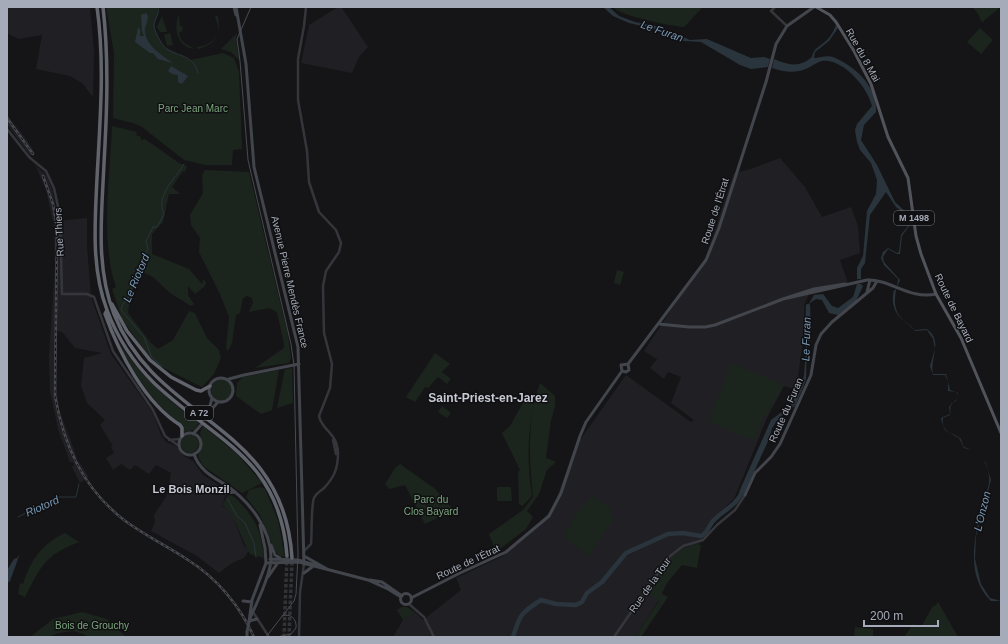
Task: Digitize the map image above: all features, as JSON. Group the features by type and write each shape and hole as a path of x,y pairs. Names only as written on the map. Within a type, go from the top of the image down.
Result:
{"highway":[{"name":"A 72","path":"97,7 101,79 95,238 97,270 107,310 123,344 146,374 175,400 235,447 261,475 279,512 283,529 286,556"},
{"name":"A 72","path":"103,7 107,82 101,243 105,280 110,302 125,337 152,372 175,394 232,437 262,470 274,488 284,513 289,533 292,558"},
{"path":"110,302 127,331 158,367 196,390 201,391 210,386"},
{"path":"107,310 105,314 114,338 125,360 159,409 180,425 182,428 181,437"}],"main road":[{"name":"Avenue Pierre Mendès France","path":"235,7 246,64 254,167 296,337 299,364 304,563"},
{"path":"787,26 815,7"},
{"name":"Rue du 8 Mai","path":"815,7 830,15 836,22 860,61 871,84 891,143"},
{"name":"Route de l'Étrat","path":"628,364 702,266 712,248 769,70 774,48 787,26"},
{"name":"Route de Bayard","path":"891,143 908,178 918,245 936,294 961,338 1001,433"},
{"path":"658,324 705,327 715,325 814,289 863,280 877,281 902,291 936,294"},
{"path":"866,294 870,280"},
{"name":"Route du Furan","path":"745,495 755,473 775,452 780,444 811,375 816,345 821,334 832,322 874,288 877,281"},
{"path":"662,319 671,326"},
{"path":"237,378 233,385 233,393 230,399 224,402 218,402 212,398 209,392 210,386 212,382 219,378 228,380 244,375 299,364"},
{"path":"628,364 629,370 626,372 622,371 621,365 628,364"},
{"name":"Route de l'Étrat","path":"411,598 506,552 549,516 561,493 586,422 622,371"},
{"path":"228,380 233,385"},
{"path":"212,398 208,414 218,402"},
{"path":"195,435 201,446 194,454 184,454 179,446 181,437 195,435"},
{"path":"194,454 199,465 208,474 235,492 248,504 258,519 275,555 282,559"},
{"path":"224,484 226,493 235,492"},
{"path":"252,611 252,602 266,561 263,536 258,519"},
{"path":"247,637 249,620 264,582 270,561 270,543"},
{"path":"299,560 304,551"},
{"path":"304,556 332,571"},
{"path":"266,561 282,559 299,560 312,566 382,582 401,596 402,603 409,604 411,598 407,594 401,596"},
{"path":"270,561 279,563 304,563 332,571"},
{"path":"264,582 274,566 279,563"},
{"path":"304,573 312,566"},
{"path":"243,601 252,602"},
{"path":"249,620 257,619"}],"street":[{"path":"304,551 311,544 314,498 334,476 337,466 336,446 332,434 322,425 319,416 320,410 329,391 332,364 323,327 323,286 326,271 339,252 341,244 336,230 319,212 309,182 307,151 298,100 298,59 306,7"},
{"path":"775,7 771,11 787,26"},
{"name":"Rue Thiers","path":"7,129 31,159 46,171 54,188 60,216 62,294 87,294 94,297 113,351 153,410 167,439"},
{"path":"167,439 172,440 181,437"},
{"path":"167,439 179,446"},
{"name":"Rue de la Tour","path":"614,637 669,557 683,546 703,540 736,510 745,495"},
{"path":"299,637 300,592 304,573 304,563"},
{"path":"409,604 424,617 434,637"},
{"path":"252,611 269,637"}],"shaded area":[{"path":"7,7 90,7 94,51 93,97 82,83 70,76 36,69 42,35 18,39 7,33"},
{"path":"338,7 342,8 368,47 359,57 352,73 301,63 309,25"},
{"path":"7,115 35,153 30,156 7,124"},
{"path":"780,158 805,187 822,217 851,207 858,226 860,253 840,260 849,286 809,294 804,305 804,334 796,390 784,386 767,418 734,499 715,516 708,537 700,543 686,547 667,562 647,592 659,600 635,637 393,637 403,620 416,613 423,620 461,590 456,578 501,557 544,519 554,505 575,447 626,375 691,422 694,420 671,403 681,377 668,372 664,379 650,368 657,359 644,351 706,257 734,173 751,169"},
{"path":"35,165 46,175 52,188 58,221 87,218 87,246 91,297 111,354 153,413 161,435 166,442 176,446 184,456 193,461 203,475 220,486 226,494 222,506 231,511 244,546 249,550 244,558 232,563 219,573 197,556 151,531 155,522 154,515 167,495 171,473 156,465 149,474 135,465 130,470 121,464 113,470 106,458 114,453 111,447 113,446 100,425 105,420 87,403 81,386 84,358 102,353 75,348 62,332 56,331 56,384 59,409 77,458 76,460 80,463 89,477 80,483 72,467 74,465 73,462 70,462 58,429 50,391 49,356 55,266 54,227 46,190"}],"green space":[{"name":"Parc Jean Marc","path":"106,7 157,7 158,14 154,23 154,28 163,46 190,60 223,53 234,58 239,72 242,149 233,150 232,165 205,165 184,160 142,127 113,118 114,53"},
{"path":"613,7 703,7 684,27 658,23 635,17 625,14"},
{"path":"972,7 1001,7 982,22 977,12"},
{"path":"179,14 180,26 182,26 183,30 179,33 180,37 183,42 194,49 184,45 180,41 176,25"},
{"path":"162,16 167,32 160,32 157,27"},
{"path":"215,16 218,16 219,22 219,28 218,33 216,38 213,42 209,45 197,49 197,47 212,42 217,35 218,26"},
{"path":"980,28 993,40 981,54 967,42"},
{"path":"170,33 173,45 167,46 164,35"},
{"path":"237,33 236,39 239,60 231,52 221,49"},
{"path":"112,126 137,132 136,135 141,137 141,140 145,139 179,163 187,166 185,172 183,171 172,187 180,194 169,194 163,222 152,234 152,254 189,269 202,284 203,279 206,282 205,286 195,294 188,286 188,295 194,304 191,306 170,293 153,277 144,273 137,280 135,285 131,296 128,313 151,343 158,349 173,340 189,311 195,313 207,338 219,350 221,358 214,374 202,387 158,365 147,354 122,319 112,289 116,287 108,249 107,208"},
{"path":"205,170 249,172 288,335 291,358 289,363 255,368 284,348 284,344 277,312 269,308 249,312 253,303 252,298 247,296 243,298 240,313 236,315 232,343 228,351 226,348 229,317 220,294 199,252 200,238 191,225 190,215 203,193 202,175"},
{"path":"617,270 624,272 620,285 614,283"},
{"path":"116,337 124,350 143,374 164,395 199,423 194,430 184,432 183,427 162,408 136,375"},
{"path":"435,353 450,364 442,372 451,379 447,384 438,377 428,388 425,387 415,402 406,397"},
{"path":"732,363 784,385 768,412 764,415 754,441 708,421"},
{"path":"292,368 293,403 277,408 285,369"},
{"path":"279,370 272,410 261,414 236,396 237,383 243,377"},
{"path":"222,379 230,382 233,390 230,398 222,401 214,398 211,390 214,382"},
{"path":"540,383 555,396 555,407 551,420 546,458 556,462 547,470 539,494 527,511 533,517 526,529 496,552 489,534 523,510 533,497 530,440 533,411"},
{"path":"525,399 534,404 528,450 532,496 522,506 519,504 518,472 520,470 502,433 510,426"},
{"path":"442,406 451,413 447,418 438,412"},
{"path":"203,426 237,454 262,483 242,493 203,466 198,456 202,446 200,433"},
{"path":"190,435 196,438 199,444 196,450 190,453 184,450 181,444 184,438"},
{"name":"Parc du Clos Bayard","path":"400,464 434,488 454,510 425,524 405,485 389,489 385,484 395,468"},
{"path":"260,487 265,489 278,520 285,557 280,556 275,551 260,515 246,497 249,490"},
{"path":"497,487 511,487 512,501 497,501"},
{"path":"228,495 233,496 238,500 252,518 260,536 264,558 250,554 235,521 222,505"},
{"path":"592,496 612,509 609,513 614,519 588,556 563,537 575,515"},
{"path":"65,533 79,542 58,552 45,563 35,577 25,597 18,594 20,583 23,584 26,575 38,553 50,542"},
{"path":"697,544 701,545 697,568 682,565 667,583 662,594 668,597 641,637 635,637 659,601 646,592 656,576 667,562 679,551"},
{"path":"938,602 958,637 904,637 913,624 921,627 933,606 935,606"},
{"path":"402,607 407,607 416,613 403,620 397,610"},
{"name":"Bois de Grouchy","path":"82,612 107,619 126,637 90,637 74,631 59,633 48,637 30,637 53,619"},
{"path":"855,627 873,629 873,637 854,637"}],"water":[{"path":"603,7 609,7 619,16 635,22 661,27 690,40 707,39 751,58 764,57 770,59 768,67 751,69 740,65 701,42 684,41 651,28 629,23 613,16"},
{"path":"146,13 148,16 145,30 148,42 173,63 158,59 153,53 150,53 135,42 138,28 140,29 140,36 144,36 142,31 141,15"},
{"path":"836,25 838,28 829,41 815,52 814,58 831,56 841,61 864,78 869,86 876,103 876,112 864,125 861,140 877,165 895,202 909,215 909,218 896,207 886,192 870,215 865,263 861,269 861,279 857,279 857,268 863,256 867,211 876,194 877,180 871,163 860,150 855,130 857,124 872,106 870,99 860,83 846,69 830,61 822,61 803,70 794,72 772,68 774,59 784,63 798,64 803,63 812,57 816,49 825,42 832,33"},
{"path":"171,66 188,76 182,84 178,82 178,75 172,74 168,71"},
{"path":"909,218 909,226 902,236 900,254 897,254 888,249 883,257 884,262 900,280 897,287 898,279 884,265 881,258 883,252 888,248 897,253 899,252 901,235 908,226"},
{"path":"857,284 861,284 863,286 856,301 838,315 829,313 822,300 816,299 810,303 808,309 806,379 804,385 795,406 780,417 772,428 769,439 744,494 739,492 771,420 791,405 804,376 807,332 806,309 814,295 823,294 832,306 838,308 853,297"},
{"path":"894,290 896,290 896,307 901,318 897,314 893,295"},
{"path":"927,329 935,339 935,349 933,339 927,330 914,330"},
{"path":"935,349 932,368 933,374 946,374 948,382 945,375 933,375 930,366"},
{"path":"948,382 950,390 955,392 948,391"},
{"path":"954,402 951,405 950,415 943,418 943,426 941,418 950,414 949,407 952,403"},
{"path":"949,432 960,438 964,447 972,450 964,448 959,438"},
{"name":"L'Onzon","path":"988,471 991,480 976,536 975,559 981,584 990,598 1001,601 991,601 982,590 974,566 975,539 988,486"},
{"path":"14,559 18,559 10,581 7,583 7,570"}],"waterway":[{"name":"Le Riotord","path":"158,7 154,25 163,45 172,52 192,61 198,73"},
{"name":"Le Riotord","path":"162,366 152,358 144,337 121,310 123,304 129,297 136,276 148,249 146,241 153,227 157,227 164,214 162,207 164,194 184,164"},
{"name":"Le Furan","path":"808,306 808,339"},
{"name":"Riotord","path":"18,517 58,497 76,497 79,484"},
{"name":"Le Furan","path":"513,637 522,615 529,608 541,600 556,604 576,605 582,602 587,593 602,582 626,553 668,534 683,533 703,535 713,521 738,499 744,488"},
{"path":"227,498 237,516 245,523 254,543 256,557"}],"tunnel":[{"path":"284,637 287,556"},
{"path":"289,637 292,560"}],"tram line":[{"path":"251,7 237,39 248,160 291,344 294,365 298,555 296,594 294,601 266,637"},
{"path":"277,637 291,634 296,628 296,622 291,616 282,616"}],"railway":[{"path":"7,118 33,154"},
{"path":"43,176 53,204 57,228 55,396 70,449 87,480 110,508 124,520 199,567 209,575 235,604 254,637"}],"district":[{"name":"Saint-Priest-en-Jarez","path":"488,398"},
{"name":"Le Bois Monzil","path":"191,489"}]}
